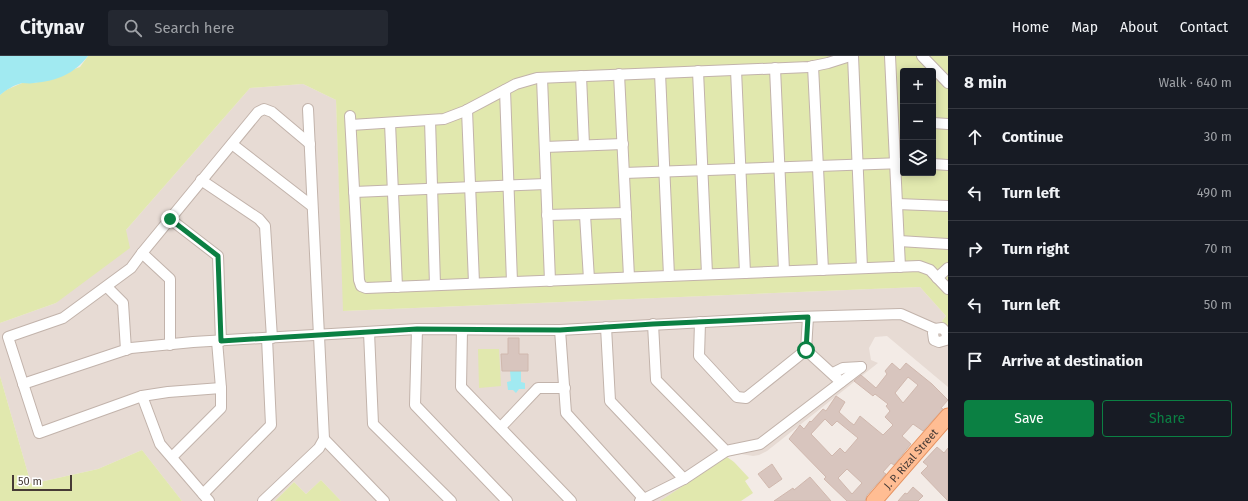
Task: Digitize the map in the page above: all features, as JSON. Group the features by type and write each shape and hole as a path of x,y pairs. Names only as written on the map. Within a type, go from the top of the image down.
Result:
{"main road":[{"name":"J. P. Rizal Street","path":"874,501 948,416"}],"street":[{"path":"862,268 858,164 851,56 814,66 542,78 524,81 467,110 444,119 390,122 350,120 359,283 361,286 366,288 919,266 930,270 948,289"},
{"path":"890,56 898,122 900,267"},
{"path":"922,56 930,68"},
{"path":"814,66 823,270"},
{"path":"775,68 784,271"},
{"path":"736,70 746,273"},
{"path":"698,71 707,274"},
{"path":"660,73 669,276"},
{"path":"936,73 948,83"},
{"path":"619,74 629,277"},
{"path":"581,76 584,145"},
{"path":"542,78 550,281"},
{"path":"505,90 512,282"},
{"path":"221,388 168,392 142,396 39,433 8,337 63,318 131,268 201,180 258,112 264,109 272,112 310,144"},
{"path":"263,501 319,448 324,439 308,109"},
{"path":"467,110 474,284"},
{"path":"430,120 436,285"},
{"path":"390,122 397,286"},
{"path":"936,123 948,124"},
{"path":"232,144 312,206"},
{"path":"545,147 623,144"},
{"path":"624,173 899,163"},
{"path":"936,164 948,165"},
{"path":"142,396 160,444 206,498 271,425 265,226 259,219 201,180"},
{"path":"354,192 546,184"},
{"path":"898,204 948,206"},
{"path":"547,216 626,213"},
{"path":"585,215 589,279"},
{"path":"170,219 218,256 221,388 221,408 172,457"},
{"path":"899,241 948,244"},
{"path":"142,253 170,279 170,345"},
{"path":"937,278 948,268"},
{"path":"107,287 123,303 126,350"},
{"path":"23,384 131,348 193,342 319,334 417,329 560,330 653,324 901,314 945,333"},
{"path":"700,322 699,356 737,397 746,398 806,350 808,317"},
{"path":"653,324 656,380 726,451"},
{"path":"606,327 610,401 684,479"},
{"path":"417,329 415,405 507,501"},
{"path":"462,330 461,387 571,501"},
{"path":"560,330 566,413 642,500 684,479 726,451 760,444 861,367 843,368 833,373"},
{"path":"369,332 372,424 451,501"},
{"path":"806,350 833,373 841,382"},
{"path":"501,427 538,388 565,388"},
{"path":"324,439 384,501"}],"shaded area":[{"path":"303,84 336,100 344,311 920,287 946,316 942,321 948,328 948,387 887,336 875,337 869,348 871,360 878,363 767,451 753,456 741,454 730,456 660,501 341,501 321,480 306,494 294,482 275,501 182,501 142,450 98,469 31,484 0,376 0,323 56,303 126,230 250,88"}],"green space":[{"path":"88,56 948,56 948,325 946,327 942,321 946,316 920,287 343,311 336,100 303,84 250,88 126,230 130,248 56,303 0,323 0,95 6,90 22,83 35,83 80,67"},
{"path":"478,349 499,349 501,386 479,388"},
{"path":"0,376 31,484 98,469 142,450 182,501 0,501"},
{"path":"727,457 734,462 749,478 745,481 753,493 741,501 660,501"},
{"path":"321,480 341,501 275,501 294,482 306,494"}],"water":[{"path":"0,56 88,56 77,68 64,76 42,82 22,83 10,88 0,95"},
{"path":"510,371 521,371 521,382 525,383 525,389 519,389 516,393 513,390 508,390 507,382 511,381"}],"building":[{"path":"508,338 519,338 519,354 528,354 528,371 502,371 501,354 508,354"},
{"path":"892,363 900,370 906,363 932,384 948,400 941,408 943,409 923,431 913,424 902,436 911,444 894,465 891,463 883,472 886,474 867,495 865,501 847,501 824,479 826,477 789,439 800,425 804,429 823,409 826,411 836,396 845,402 839,412 850,422 854,425 860,416 883,435 893,425 885,417 890,411 886,406 888,404 875,394 873,396 854,381 861,375 876,388 887,374 885,371","holes":["908,377 918,385 903,403 895,393","825,419 832,426 837,421 858,438 845,453 840,448 832,456 811,434","847,469 862,483 852,494 838,478"]},
{"path":"937,447 944,453 948,448 948,501 921,473 928,466 923,462"},
{"path":"772,464 782,479 769,488 758,474"},
{"path":"810,477 831,501 774,501 793,488 794,490"},
{"path":"913,487 923,496 918,501 898,501 905,493 907,494"}],"route":[{"path":"170,219 218,256 221,341 417,329 560,330 808,317 806,350"}]}
